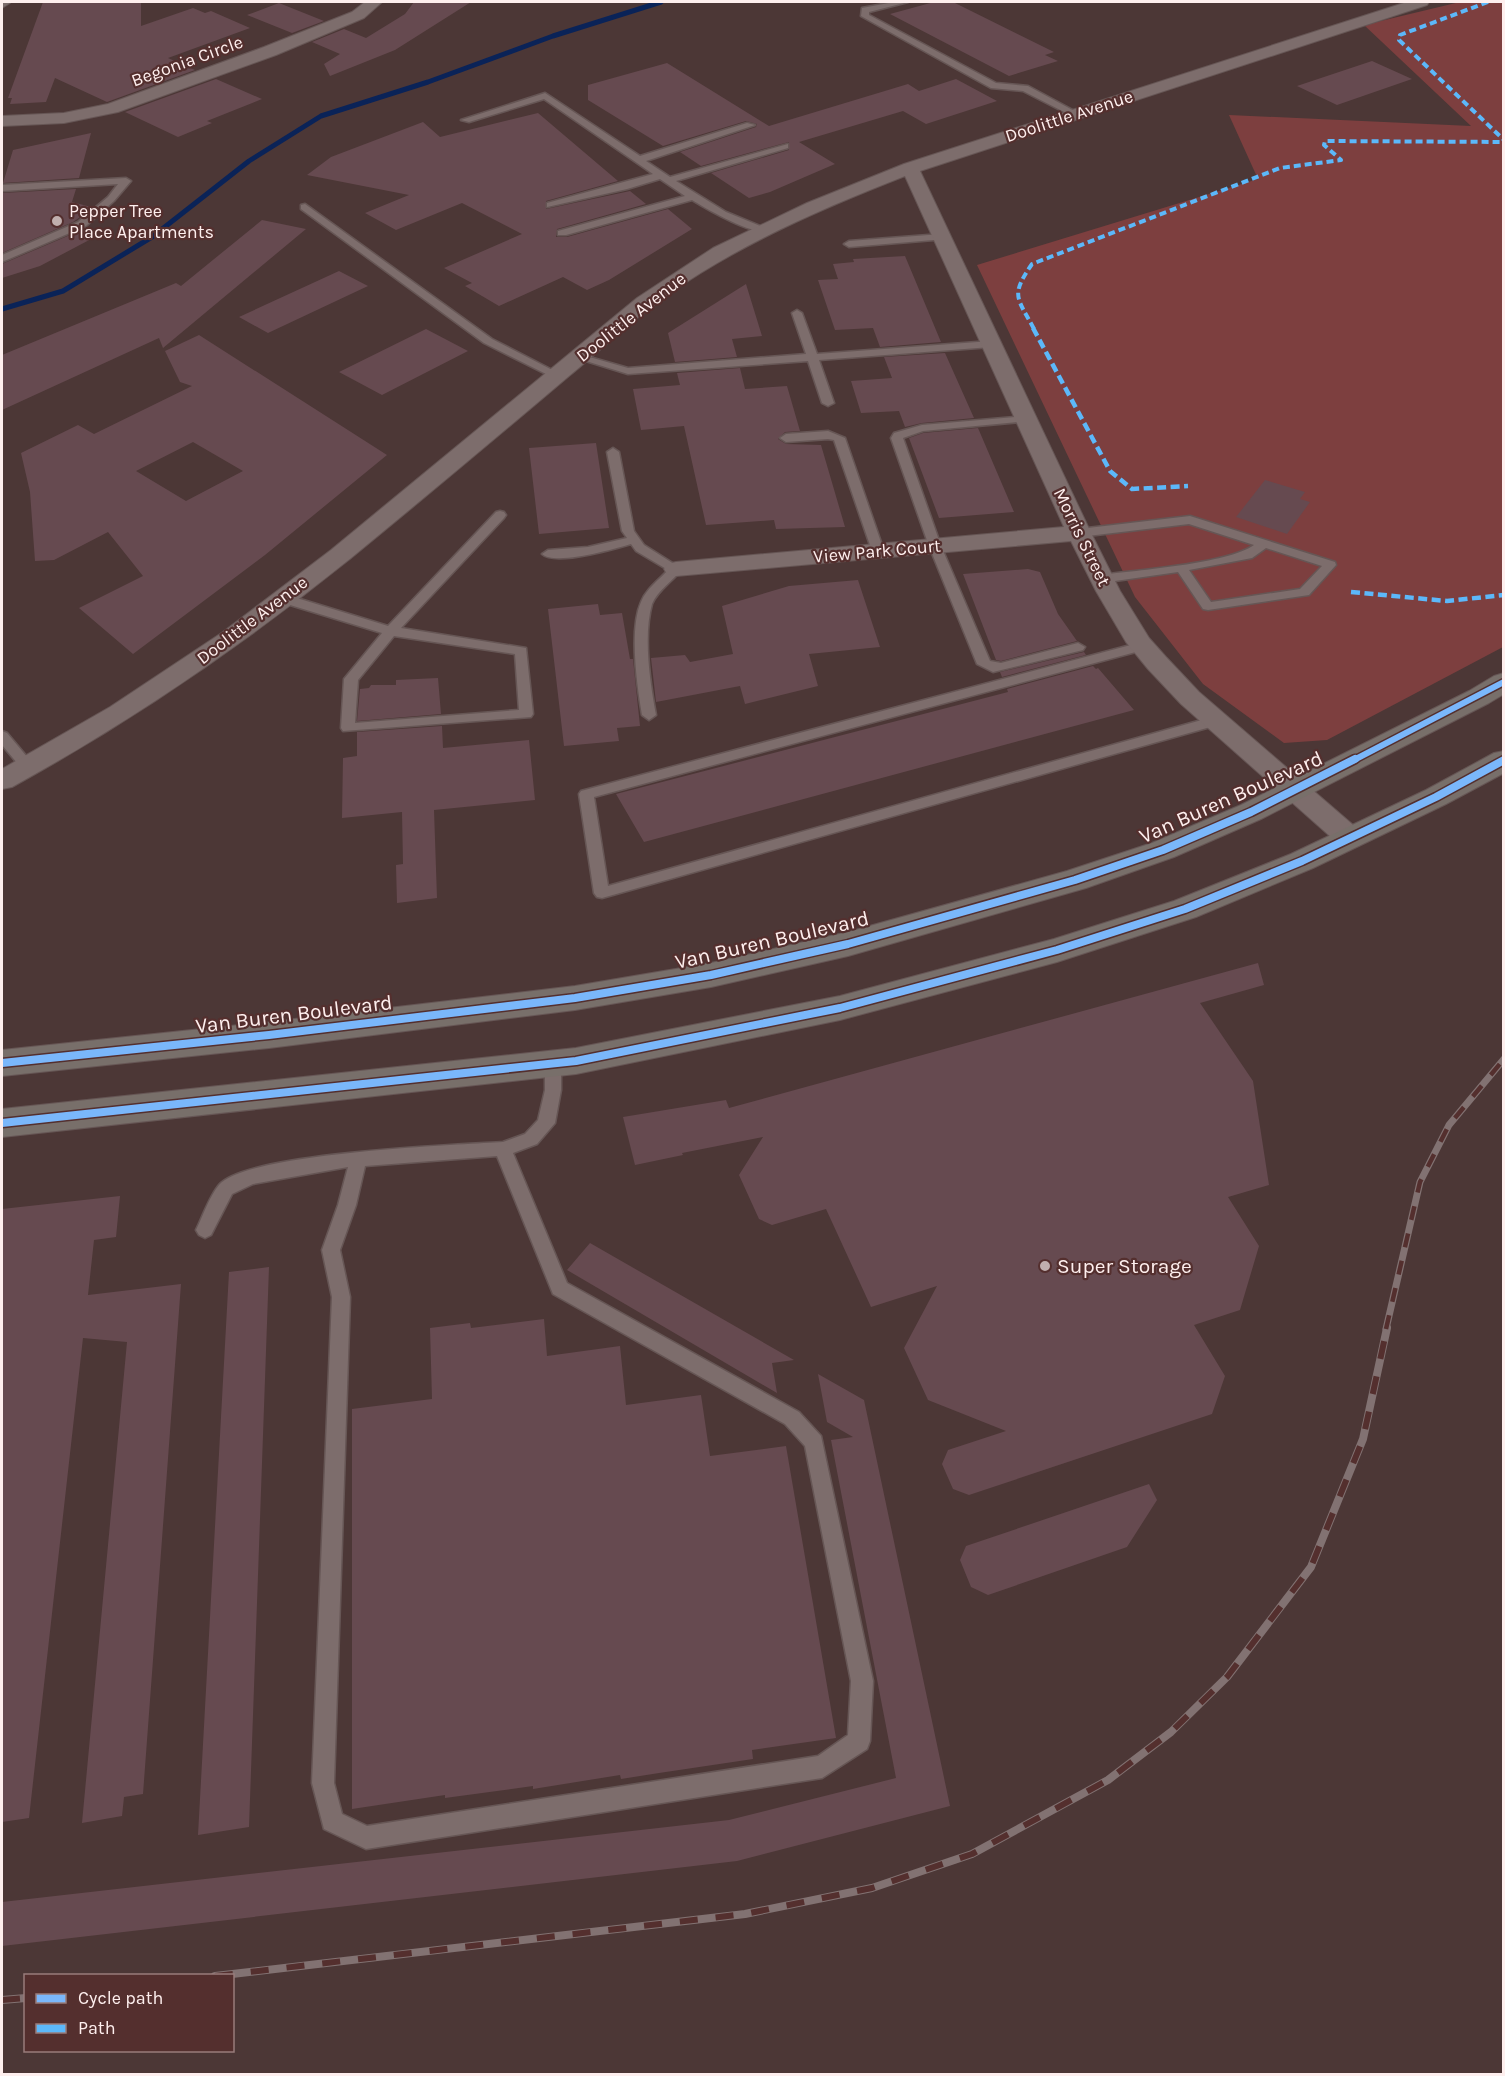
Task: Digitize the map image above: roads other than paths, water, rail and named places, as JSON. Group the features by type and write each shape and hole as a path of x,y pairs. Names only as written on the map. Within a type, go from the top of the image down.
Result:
{"main road":[{"name":"Van Buren Boulevard","path":"2,1063 269,1035 563,1000 711,975 848,944 1075,880 1163,850 1295,791 1479,697 1503,682"},
{"path":"2,1122 553,1064 732,1032 808,1015 1057,950 1185,909 1302,861 1436,797 1503,760"}],"street":[{"name":"Begonia Circle","path":"2,121 64,118 112,108 270,51 358,15 374,2"},
{"name":"Doolittle Avenue","path":"2,780 135,703 230,640 443,471 660,290 702,264 765,230 846,191 909,168 1421,2"},
{"name":"Morris Street","path":"909,168 1101,579 1142,646 1216,721 1350,838"},
{"name":"View Park Court","path":"675,569 1079,533"}],"lane":[{"path":"904,2 865,10 865,15 994,86 1025,88 1076,114"},
{"path":"466,120 545,96 693,197 722,214 765,230"},
{"path":"639,160 750,125"},
{"path":"550,205 665,178 785,146"},
{"path":"2,188 126,182 111,199 81,224 2,259"},
{"path":"562,233 693,197"},
{"path":"305,207 488,341 556,375"},
{"path":"849,244 942,237"},
{"path":"797,313 828,403"},
{"path":"579,357 628,371 991,344"},
{"path":"1026,419 922,428 898,435 897,438 935,546 984,664 993,668 1001,667 1078,647"},
{"path":"786,438 828,435 839,438 878,551"},
{"path":"613,452 628,531 653,558 675,569 651,595 646,604 642,639 642,679 649,714"},
{"path":"282,598 391,631 521,651 526,714 348,728 351,679 391,631 500,515"},
{"path":"1079,533 1190,520 1330,565 1304,592 1208,606 1181,568"},
{"path":"548,554 588,551 634,540"},
{"path":"1101,579 1181,568 1248,555 1264,544"},
{"path":"1142,646 586,794 602,893 1216,721"},
{"path":"2,736 28,767"},
{"path":"205,1230 226,1190 249,1177 332,1161 503,1149 531,1139 546,1123 553,1090 553,1064"},
{"path":"358,1160 347,1205 331,1250 340,1297 323,1783 332,1821 366,1838 822,1767 859,1741 862,1681 814,1442 792,1418 560,1288 503,1149"}],"waterway":[{"path":"2,309 63,291 152,237 249,161 321,116 428,82 553,36 661,2"}],"railway":[{"path":"1386,1329 1420,1182 1449,1125 1504,1059"},
{"path":"232,1974 745,1914 872,1888 972,1854 1108,1780 1171,1732 1227,1677 1311,1567 1363,1439 1387,1328"},
{"path":"2,2000 24,1998"}],"place":[{"name":"Pepper Tree Place Apartments","path":"57,221"},
{"name":"Super Storage","path":"1045,1266"}]}
